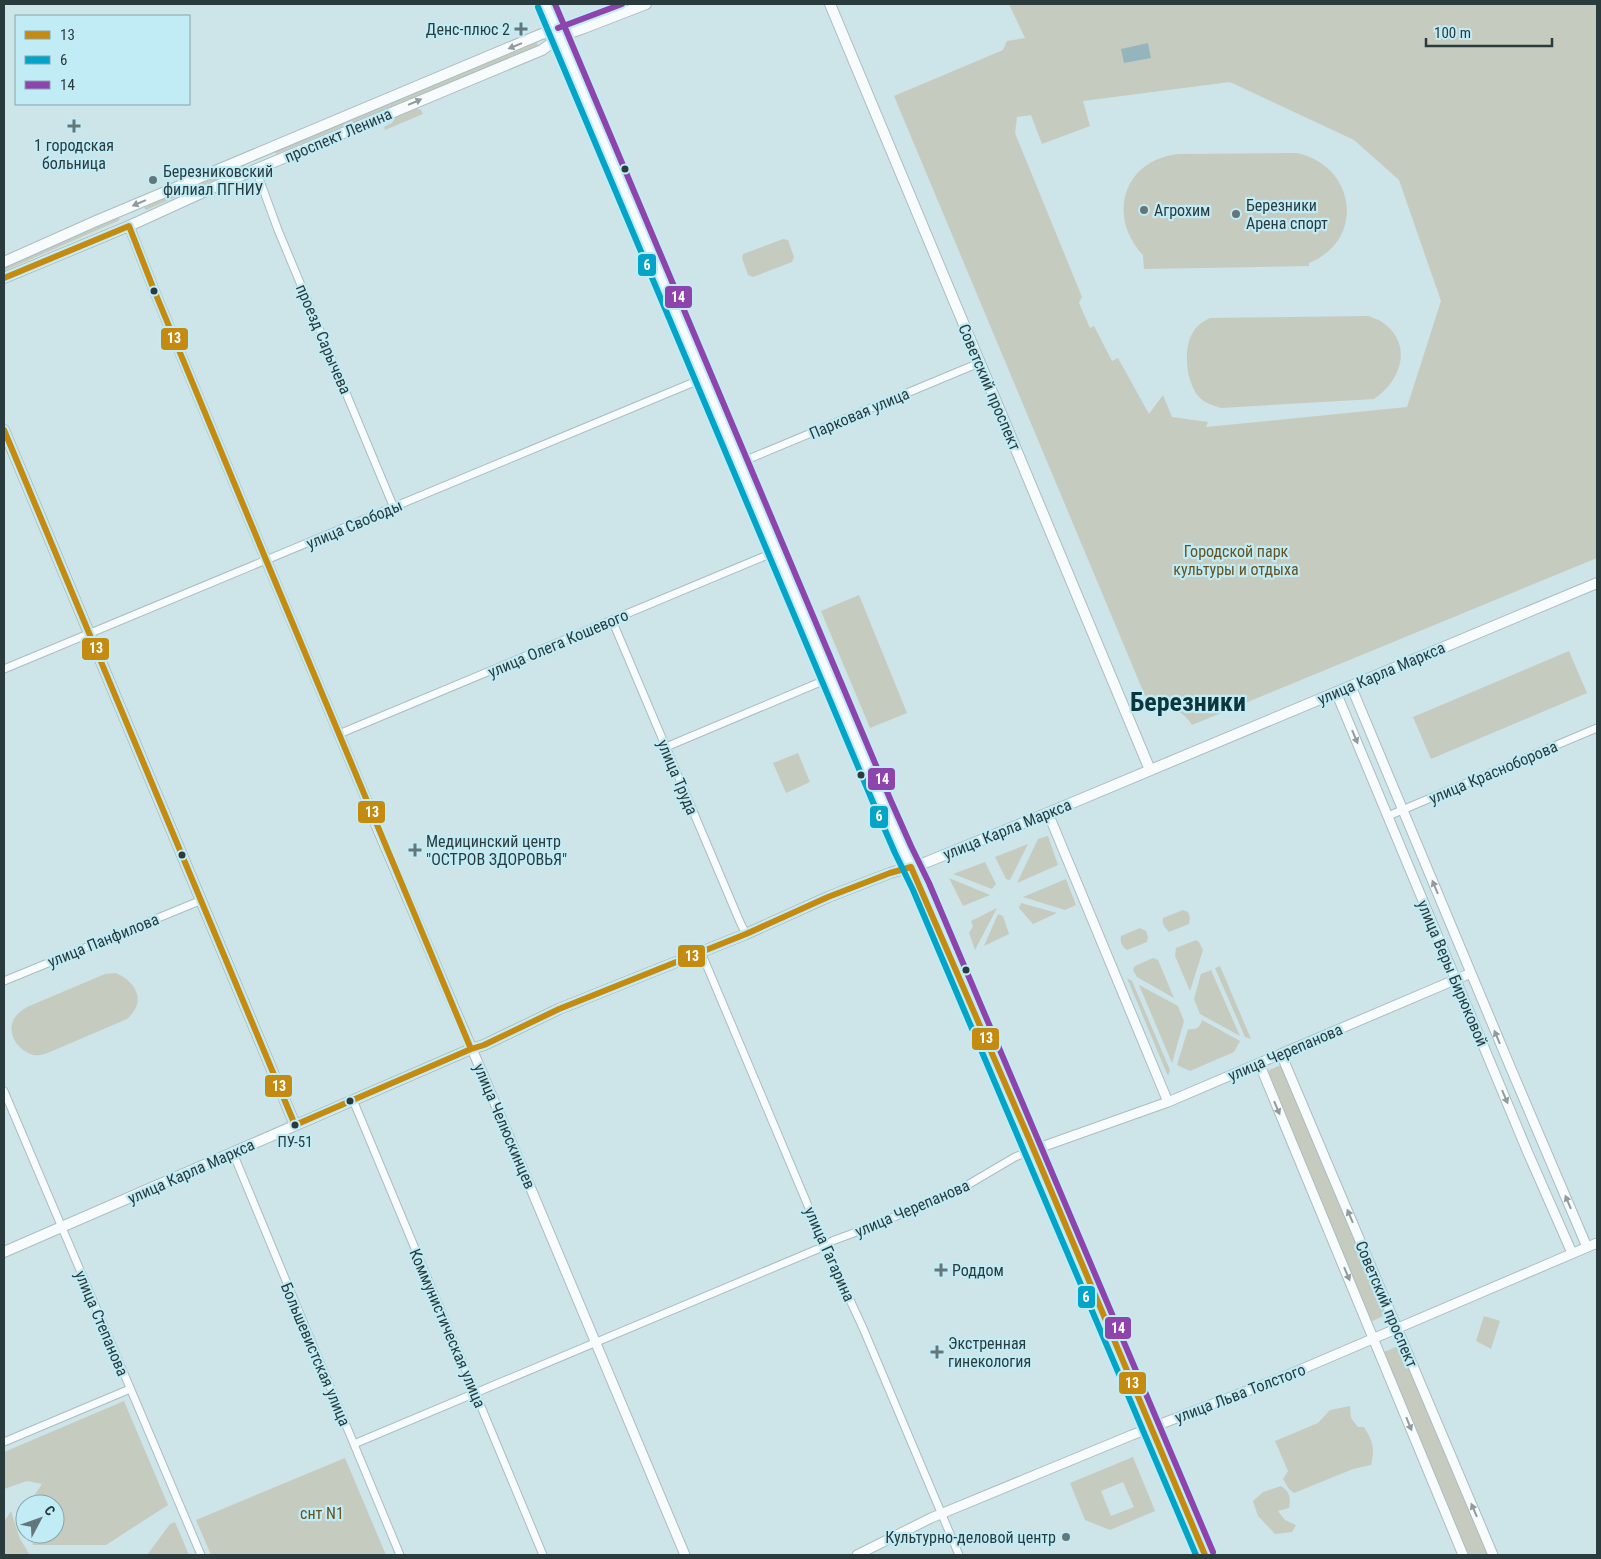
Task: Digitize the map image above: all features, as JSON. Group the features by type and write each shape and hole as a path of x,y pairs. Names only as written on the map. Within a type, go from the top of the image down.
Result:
{"main road":[{"path":"546,4 903,850 1205,1555"},
{"name":"проспект Ленина","path":"4,278 130,226 221,184 542,50 561,36 646,4"},
{"name":"Советский проспект","path":"830,4 1150,770"},
{"name":"проспект Ленина","path":"4,262 105,217 544,33 561,36"},
{"path":"4,430 295,1125"},
{"name":"улица Карла Маркса","path":"4,1252 484,1044 559,1009 746,934 828,897 890,873 927,862 1048,813 1597,583"}],"street":[{"name":"проезд Сарычева","path":"256,170 278,230 394,508"},
{"name":"улица Челюскинцев","path":"130,226 154,290 266,561 685,1555"},
{"name":"Парковая улица","path":"740,463 980,363"},
{"name":"улица Свободы","path":"4,669 704,378"},
{"name":"улица Олега Кошевого","path":"339,734 777,551"},
{"name":"улица Труда","path":"612,620 746,934"},
{"path":"666,747 830,678"},
{"name":"улица Веры Бирюковой","path":"1351,686 1587,1247"},
{"name":"улица Веры Бирюковой","path":"1336,692 1572,1253"},
{"name":"улица Красноборова","path":"1388,816 1597,728"},
{"path":"1048,813 1168,1102"},
{"name":"улица Панфилова","path":"4,981 202,900"},
{"name":"улица Гагарина","path":"700,952 959,1555"},
{"name":"улица Черепанова","path":"354,1444 825,1246 832,1241 959,1190 1015,1157 1168,1102 1471,974"},
{"name":"Советский проспект","path":"1281,1054 1493,1555"},
{"name":"Советский проспект","path":"1259,1063 1463,1555"},
{"path":"1497,1077 1512,1071"},
{"name":"улица Степанова","path":"4,1091 201,1555"},
{"name":"Коммунистическая улица","path":"353,1100 543,1555"},
{"path":"4,1115 12,1112"},
{"name":"Большевистская улица","path":"233,1152 400,1555"},
{"name":"улица Льва Толстого","path":"857,1555 942,1514 1150,1428 1272,1381 1597,1243"},
{"path":"4,1442 130,1389"}],"green space":[{"name":"Городской парк культуры и отдыха","path":"1009,4 1597,4 1597,558 1192,725 1184,715 1169,708 1151,710 894,96 1003,50 1007,41 1025,38","holes":["1230,82 1354,140 1399,180 1441,301 1407,407 1206,427 1208,422 1172,417 1163,395 1149,414 1118,358 1112,361 1094,326 1090,328 1079,303 1082,297 1015,133 1017,117 1031,115 1042,144 1090,126 1083,101"]},
{"path":"537,42 538,46 276,154 275,151"},
{"path":"415,107 421,110 423,114 385,130 384,127 392,123 396,115"},
{"path":"1297,153 1317,161 1332,172 1342,187 1346,204 1346,222 1339,238 1327,252 1309,263 1309,266 1144,269 1143,255 1132,240 1125,223 1124,207 1126,192 1134,178 1145,166 1160,158 1179,154"},
{"path":"245,165 245,167 146,210 144,207"},
{"path":"118,218 120,219 118,221 4,271 4,267"},
{"path":"783,239 788,240 794,257 792,262 753,277 748,275 742,258 743,254"},
{"path":"1368,316 1380,321 1392,331 1401,351 1397,373 1374,399 1221,408 1202,400 1195,392 1187,367 1187,349 1197,326 1210,318"},
{"path":"859,595 907,713 870,728 821,611"},
{"path":"1569,651 1587,693 1431,759 1413,717"},
{"path":"798,753 810,782 786,793 773,763"},
{"path":"1048,836 1058,865 1017,883 1038,839"},
{"path":"1028,844 1010,880 1006,879 995,857"},
{"path":"985,862 996,884 992,889 953,874"},
{"path":"949,878 990,895 963,906"},
{"path":"1066,879 1076,905 1065,910 1023,897"},
{"path":"1021,903 1057,913 1033,924 1019,908"},
{"path":"997,908 975,950 969,933 973,926 971,921"},
{"path":"1183,910 1188,912 1189,924 1169,932 1164,925 1163,918"},
{"path":"998,914 1003,916 1009,934 984,946"},
{"path":"1140,928 1146,931 1147,942 1127,950 1122,944 1121,936"},
{"path":"1196,940 1203,950 1190,991 1175,956 1176,948"},
{"path":"1153,958 1158,960 1174,998 1137,977 1133,970 1135,966"},
{"path":"1220,966 1251,1039 1245,1037 1215,968"},
{"path":"1211,970 1240,1036 1200,1014 1194,999 1201,974"},
{"path":"116,973 130,982 137,993 138,1000 136,1006 133,1013 127,1019 42,1055 24,1051 13,1038 13,1021 27,1007 105,974"},
{"path":"1127,978 1132,981 1170,1070 1168,1076"},
{"path":"1139,985 1178,1006 1184,1021 1172,1063"},
{"path":"1202,1020 1240,1041 1234,1052 1190,1071 1177,1065 1188,1029 1197,1028"},
{"path":"1283,1064 1388,1314 1370,1322 1265,1072"},
{"path":"1484,1316 1500,1321 1491,1349 1476,1341"},
{"path":"1401,1345 1488,1555 1468,1555 1384,1352"},
{"path":"124,1401 168,1505 106,1545 33,1545 65,1544 65,1494 35,1494 42,1484 27,1481 4,1489 4,1452"},
{"path":"1350,1406 1351,1418 1358,1427 1364,1427 1371,1441 1373,1454 1371,1465 1353,1469 1294,1493 1283,1479 1288,1471 1275,1441 1318,1423 1330,1410"},
{"path":"1133,1457 1155,1511 1110,1530 1085,1520 1070,1483","holes":["1123,1482 1134,1507 1111,1516 1101,1491"]},
{"name":"снт N1","path":"345,1458 386,1555 211,1555 196,1520"},
{"path":"1281,1486 1288,1493 1290,1504 1289,1508 1278,1511 1285,1520 1296,1525 1292,1532 1275,1534 1258,1516 1253,1501 1263,1492"},
{"path":"11,1511 15,1523 15,1544 23,1544 30,1555 4,1555 4,1522"},
{"path":"175,1522 189,1555 147,1555 170,1524"}],"water":[{"path":"1148,43 1151,58 1124,63 1121,49"}],"transit line":[{"name":"14","path":"555,4 891,801 929,883 1213,1552"},
{"name":"14","path":"558,28 622,4"},
{"name":"6","path":"538,7 875,807 913,890 1196,1555"},
{"name":"13","path":"4,278 129,226 264,555 471,1049"},
{"name":"13","path":"4,430 295,1125 484,1045 559,1009 746,934 828,897 911,867"},
{"name":"13","path":"911,867 1030,1141 1205,1555"}],"place":[{"name":"Денс-плюс 2","path":"521,29"},
{"name":"1 городская больница","path":"74,126"},
{"name":"Березниковский филиал ПГНИУ","path":"153,180"},
{"name":"Агрохим","path":"1144,210"},
{"name":"Березники Арена спорт","path":"1236,214"},
{"name":"Медицинский центр \"ОСТРОВ ЗДОРОВЬЯ\"","path":"415,850"},
{"name":"ПУ-51","path":"295,1125"},
{"name":"Роддом","path":"941,1270"},
{"name":"Экстренная гинекология","path":"937,1352"},
{"name":"Культурно-деловой центр","path":"1066,1537"}],"district":[{"name":"Березники","path":"1188,702"}]}
